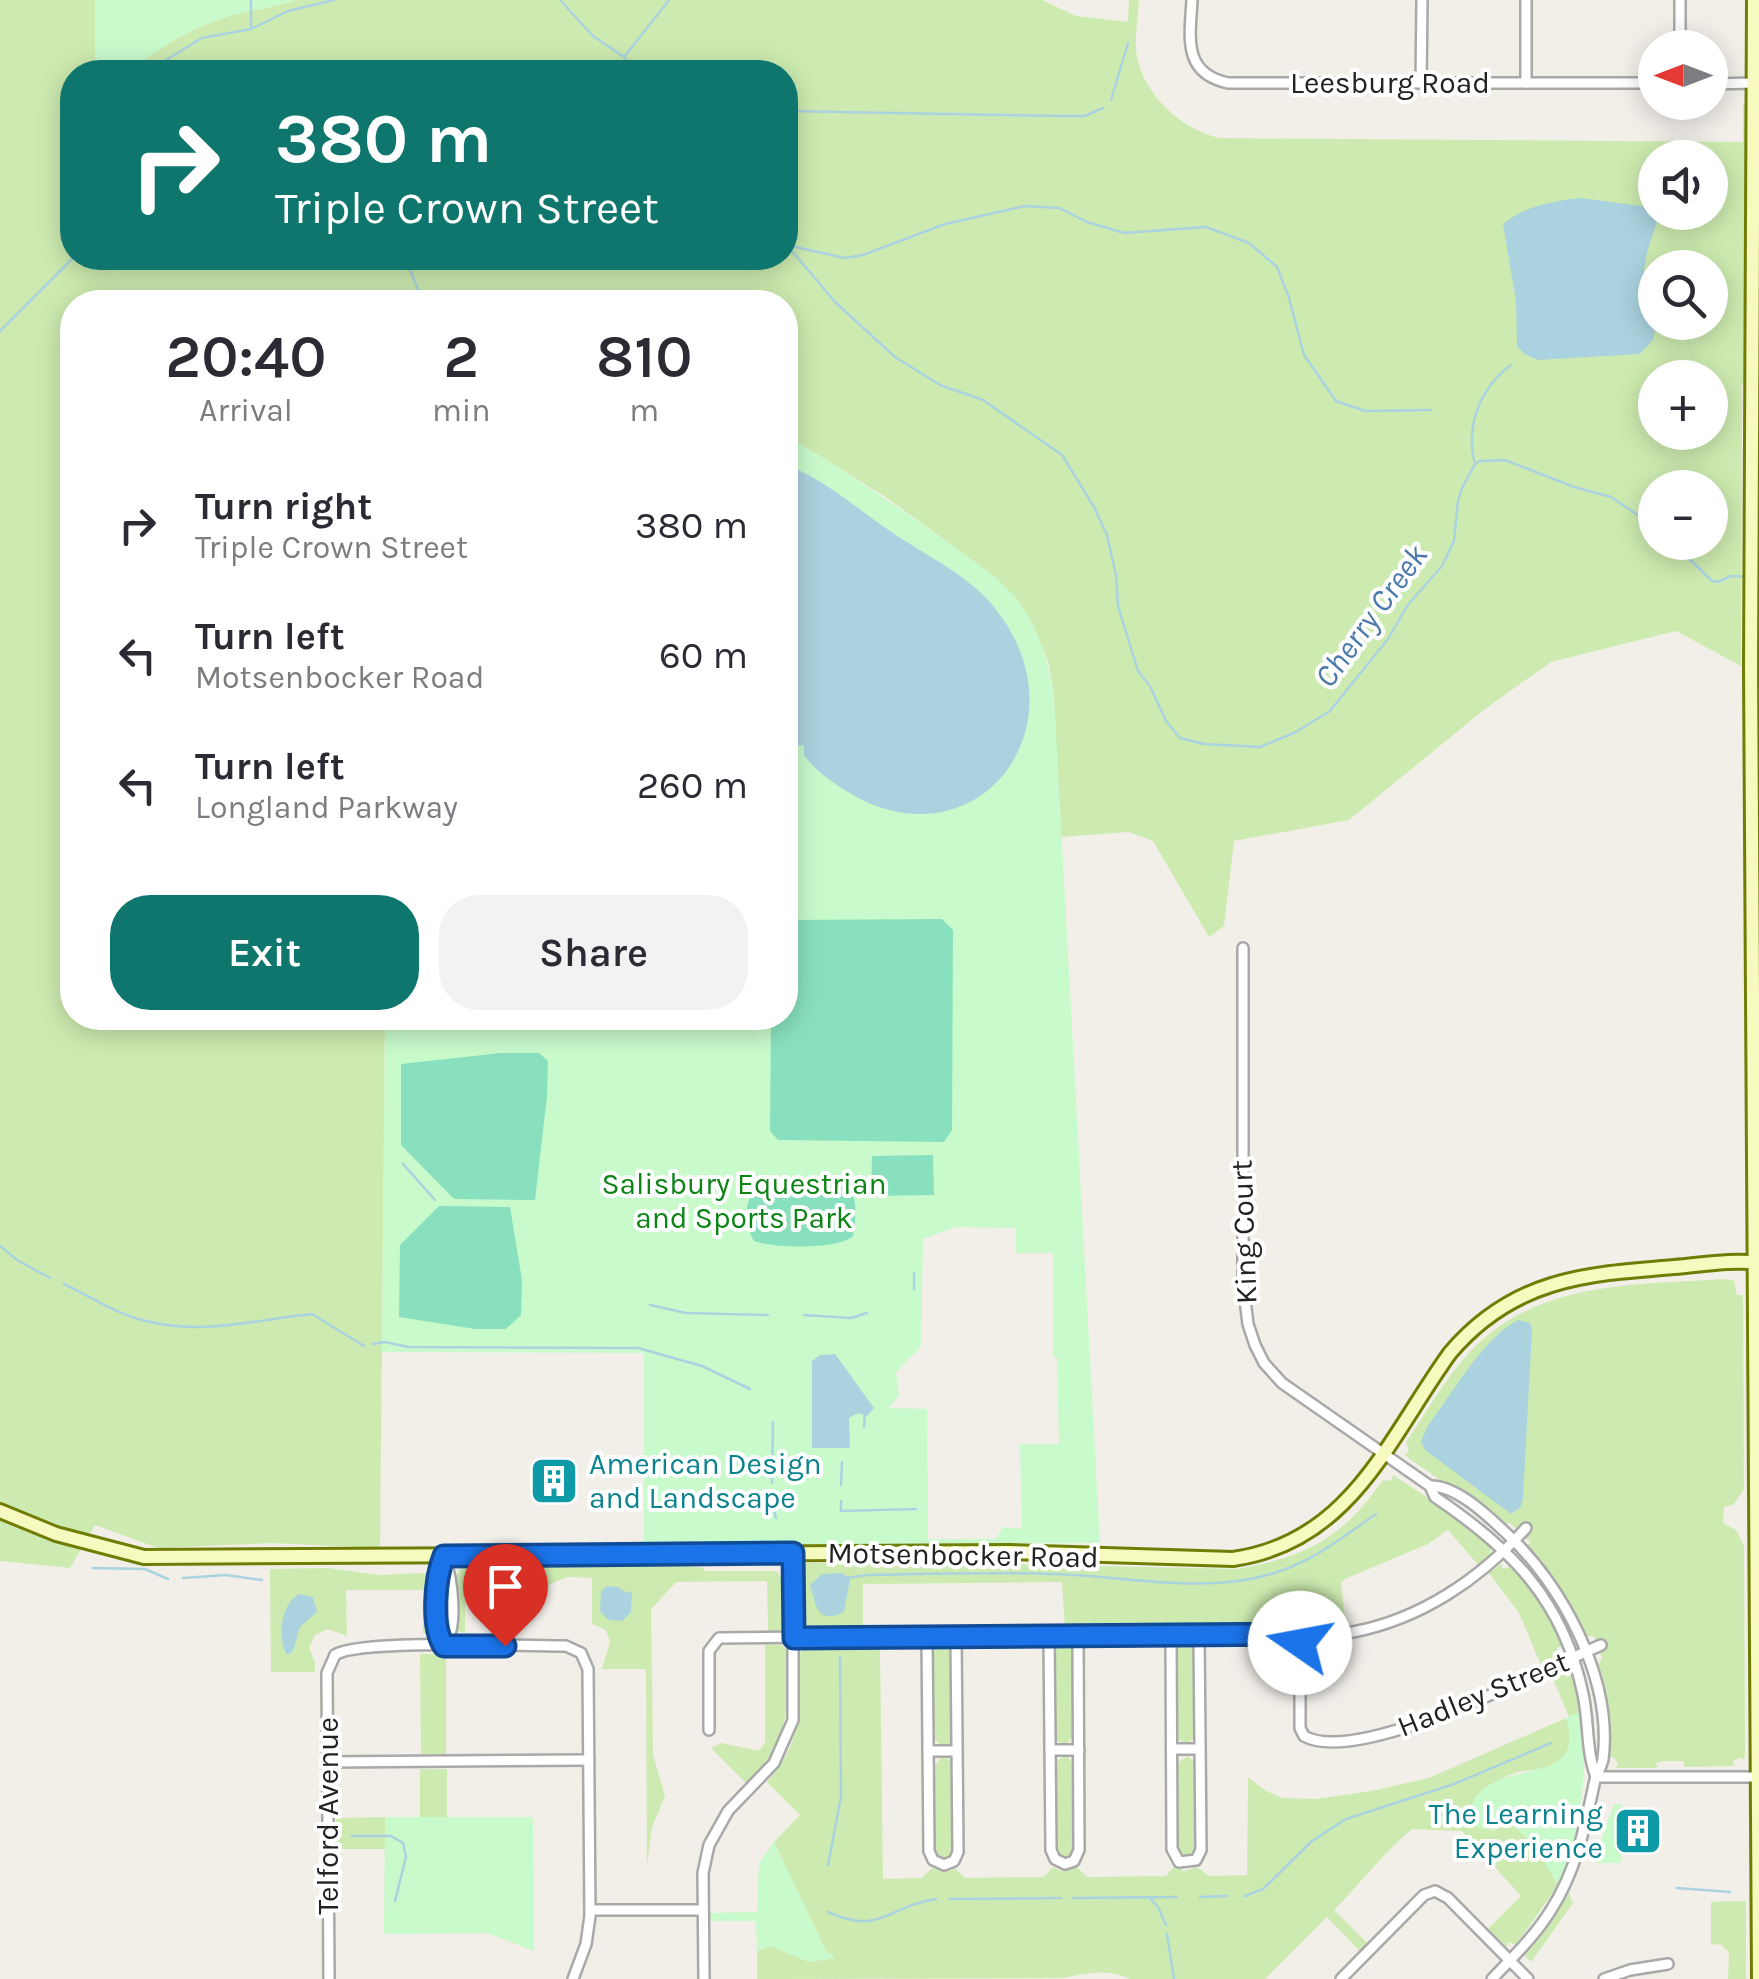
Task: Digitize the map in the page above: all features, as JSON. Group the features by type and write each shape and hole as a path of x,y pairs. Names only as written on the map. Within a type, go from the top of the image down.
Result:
{"main road":[{"path":"1754,0 1752,666 1759,1979"},
{"name":"Motsenbocker Road","path":"0,1511 56,1534 144,1558 1010,1552 1200,1560 1244,1557 1286,1545 1323,1524 1349,1498 1441,1365 1468,1333 1495,1310 1532,1290 1584,1274 1758,1261"}],"street":[{"name":"Leesburg Road","path":"1192,0 1192,54 1204,71 1217,80 1638,84"},
{"path":"1422,0 1422,83"},
{"path":"1526,0 1526,83"},
{"path":"1680,0 1680,30"},
{"path":"1728,84 1754,83"},
{"name":"King Court","path":"1244,948 1241,1250 1251,1336 1264,1363 1282,1382 1430,1486"},
{"path":"1492,1979 1545,1919 1568,1879 1585,1834 1596,1777 1603,1762 1602,1725 1596,1686 1585,1652 1552,1586 1514,1541 1452,1492 1442,1486 1430,1486 1435,1497 1505,1549 1549,1606 1573,1657 1585,1702 1590,1762 1596,1777"},
{"path":"709,1730 709,1651 714,1640 1353,1632 1402,1616 1459,1588 1526,1528"},
{"path":"704,1979 704,1866 712,1838 728,1812 774,1764 788,1739 794,1714 793,1553"},
{"path":"444,1556 450,1572 451,1637 444,1646"},
{"path":"1171,1635 1172,1849 1183,1864 1196,1860 1201,1850 1199,1634"},
{"name":"Hadley Street","path":"1300,1634 1301,1739 1313,1740 1347,1740 1399,1730 1602,1645"},
{"path":"927,1636 929,1851 933,1860 944,1865 954,1861 958,1852 956,1636"},
{"path":"1049,1636 1051,1850 1055,1860 1065,1864 1074,1861 1080,1850 1078,1636"},
{"path":"324,1644 334,1654 351,1647 444,1646 566,1646 581,1653 588,1668 590,1910 586,1944 572,1979"},
{"path":"581,1653 590,1644"},
{"name":"Telford Avenue","path":"329,1979 328,1673 334,1654"},
{"path":"1172,1749 1200,1749"},
{"path":"1050,1750 1079,1750"},
{"path":"928,1751 956,1751"},
{"path":"328,1762 589,1760"},
{"path":"1596,1777 1758,1777"},
{"path":"1341,1979 1434,1887 1528,1979"},
{"path":"590,1910 703,1910"},
{"path":"1604,1979 1668,1964"}],"green space":[{"path":"0,0 95,0 95,60 60,60 60,270 798,270 798,60 146,60 200,27 295,0 1042,0 1076,16 1128,22 1129,0 1139,0 1136,50 1141,71 1167,109 1205,134 1219,138 1638,141 1638,230 1728,230 1728,142 1743,142 1743,104 1749,104 1741,666 1676,631 1551,662 1485,709 1349,820 1234,841 1224,926 1209,937 1153,841 1129,832 1060,837 1049,664 1033,625 994,576 887,498 798,443 798,290 60,290 60,1030 385,1030 380,1548 271,1543 158,1548 95,1525 70,1568 0,1561"},
{"path":"95,0 295,0 200,27 146,60 95,60"},
{"name":"Salisbury Equestrian and Sports Park","path":"799,443 997,579 1026,613 1046,659 1054,696 1100,1543 644,1545 644,1353 382,1352 385,1030 798,1030","holes":["955,1227 1016,1228 1016,1253 1053,1253 1053,1357 1057,1358 1059,1444 1020,1444 1022,1529 1003,1527 996,1539 928,1539 927,1409 888,1408 899,1396 896,1372 921,1346 923,1239"]},
{"path":"942,919 953,930 952,1130 944,1142 778,1140 770,1131 771,1030 798,1030 798,920"},
{"path":"501,1053 539,1053 548,1061 535,1200 454,1199 401,1145 401,1064"},
{"path":"933,1155 934,1195 871,1196 872,1156"},
{"path":"765,1182 840,1182 854,1198 853,1236 834,1244 805,1246 754,1241 747,1208 752,1192"},
{"path":"439,1206 510,1207 522,1280 521,1315 506,1329 475,1329 399,1317 400,1245"},
{"path":"1734,1281 1737,1295 1743,1295 1744,1489 1734,1504 1724,1507 1723,1523 1736,1530 1744,1546 1744,1760 1733,1761 1734,1766 1684,1767 1684,1762 1674,1761 1655,1763 1658,1767 1654,1768 1616,1768 1618,1763 1613,1757 1607,1759 1594,1662 1599,1663 1602,1658 1594,1636 1584,1636 1559,1588 1526,1545 1531,1543 1509,1522 1505,1526 1405,1455 1409,1451 1406,1442 1468,1354 1524,1312 1588,1291"},
{"path":"1393,1475 1472,1527 1491,1545 1490,1555 1479,1566 1448,1530 1428,1544 1345,1579 1341,1583 1346,1627 1065,1630 1062,1582 863,1584 863,1631 808,1632 800,1627 799,1571 807,1563 1237,1569 1283,1558 1320,1542 1352,1518 1382,1481 1392,1480"},
{"path":"1502,1563 1502,1568 1513,1565 1529,1584 1559,1636 1563,1647 1556,1652 1560,1655 1541,1665 1519,1613 1489,1573"},
{"path":"656,1564 704,1571 776,1571 781,1577 786,1575 787,1623 782,1631 768,1632 767,1581 676,1582 651,1609 653,1755 665,1796 652,1827 647,1865 646,1669 602,1669 610,1642 606,1630 592,1624 592,1578 567,1577 541,1588 465,1589 465,1633 456,1631 455,1577 461,1568 467,1567"},
{"path":"328,1568 379,1575 424,1573 432,1582 432,1633 423,1634 423,1590 346,1590 347,1636 328,1629 315,1635 309,1648 315,1672 271,1672 270,1569"},
{"path":"1184,1641 1191,1642 1195,1649 1196,1736 1188,1743 1176,1734 1176,1649"},
{"path":"1067,1642 1074,1652 1074,1735 1066,1744 1055,1737 1054,1649"},
{"path":"765,1644 782,1645 788,1652 786,1708 772,1753 747,1784 711,1748 721,1743 759,1751 765,1743"},
{"path":"807,1644 920,1645 919,1649 880,1649 883,1879 922,1878 932,1868 946,1872 955,1868 965,1878 1044,1877 1053,1867 1061,1871 1077,1867 1087,1877 1166,1876 1175,1866 1184,1871 1197,1867 1209,1876 1247,1875 1248,1777 1283,1798 1316,1799 1371,1791 1429,1778 1566,1718 1568,1747 1562,1759 1546,1768 1511,1774 1475,1798 1492,1831 1508,1824 1523,1834 1558,1885 1516,1945 1508,1942 1507,1947 1488,1929 1521,1896 1462,1831 1412,1829 1334,1910 1368,1944 1360,1951 1327,1917 1265,1979 1130,1979 1096,1973 1063,1978 757,1979 757,1951 771,1946 809,1962 835,1958 826,1951 774,1842 800,1815 767,1782 790,1748 795,1732 801,1648 809,1650"},
{"path":"940,1644 948,1645 952,1652 953,1738 950,1744 941,1746 933,1737 933,1652"},
{"path":"420,1654 446,1654 446,1754 421,1754"},
{"path":"1565,1669 1563,1674 1573,1674 1582,1711 1569,1717 1551,1674"},
{"path":"1582,1711 1584,1755 1578,1822 1558,1885 1536,1850 1515,1827 1508,1824 1487,1829 1468,1820 1476,1798 1490,1784 1549,1766 1563,1757 1570,1742 1566,1718"},
{"path":"1067,1756 1074,1766 1075,1848 1068,1858 1062,1858 1055,1851 1055,1766"},
{"path":"1188,1756 1196,1764 1197,1846 1189,1857 1182,1856 1177,1848 1177,1763"},
{"path":"941,1758 949,1759 953,1766 954,1852 947,1860 934,1853 933,1768"},
{"path":"420,1769 447,1769 447,1817 420,1817"},
{"path":"1614,1804 1621,1804 1621,1863 1596,1863 1600,1843"},
{"path":"385,1817 385,1849 336,1849 336,1818"},
{"path":"385,1817 533,1817 534,1951 487,1933 384,1934"},
{"path":"774,1842 826,1951 836,1958 809,1962 771,1946 757,1951 756,1921 710,1921 710,1913 757,1912 759,1863"},
{"path":"1568,1892 1573,1903 1531,1962 1524,1955"},
{"path":"1746,1901 1746,1979 1728,1979 1729,1952 1720,1944 1711,1945 1711,1902"}],"water":[{"path":"1581,198 1638,206 1638,230 1654,230 1648,250 1638,250 1638,340 1653,340 1640,354 1538,360 1517,347 1516,301 1503,224 1540,205"},
{"path":"798,470 965,579 986,598 1017,645 1029,692 1024,736 1005,773 974,800 934,813 887,809 837,785 811,764 804,755 804,745 798,746"},
{"path":"1518,1320 1530,1323 1532,1330 1523,1498 1521,1507 1511,1514 1425,1450 1421,1442 1468,1368 1492,1340"},
{"path":"835,1354 874,1408 867,1416 858,1413 849,1418 850,1448 812,1448 812,1361 820,1355"},
{"path":"842,1573 850,1579 844,1612 834,1616 822,1614 810,1585 822,1574"},
{"path":"607,1586 632,1591 631,1612 622,1621 608,1620 600,1611 601,1591"},
{"path":"299,1594 313,1597 317,1612 300,1627 293,1651 287,1655 282,1638 283,1620 288,1605"}],"waterway":[{"path":"251,0 251,28"},
{"name":"Cherry Creek","path":"166,60 202,38 251,29 288,11 334,0"},
{"name":"Cherry Creek","path":"560,0 593,36 627,60"},
{"path":"624,57 669,0"},
{"path":"1111,100 1128,43"},
{"path":"798,111 1085,116 1103,108"},
{"path":"798,248 845,258 863,255 945,224 1025,206 1059,208 1087,222 1124,233 1206,227 1249,243 1277,267 1304,355 1336,401 1365,411 1431,410"},
{"name":"Cherry Creek","path":"798,258 836,303 895,357 940,385 983,400 1062,455 1107,535 1118,606 1138,671 1180,738 1204,744 1260,747 1296,732 1330,711 1388,639 1407,606 1442,566 1454,541 1462,488 1480,461 1505,460 1611,497 1638,515"},
{"name":"Cherry Creek","path":"0,331 61,270"},
{"path":"410,270 418,290"},
{"path":"1475,464 1472,436 1478,409 1491,385 1511,365"},
{"name":"Cherry Creek","path":"1690,560 1712,581 1748,577"},
{"path":"403,1164 435,1200"},
{"path":"0,1246 50,1278"},
{"path":"914,1273 914,1289"},
{"path":"64,1284 122,1313 163,1325 206,1327 312,1314 364,1346"},
{"path":"650,1305 686,1313 768,1315"},
{"path":"804,1315 851,1318 867,1313"},
{"path":"373,1344 638,1348 702,1366 750,1389"},
{"path":"864,1427 865,1414"},
{"path":"772,1483 773,1422"},
{"path":"841,1485 842,1462"},
{"path":"771,1500 776,1518"},
{"path":"841,1501 841,1511 916,1509"},
{"path":"846,1578 1005,1573 1189,1583 1244,1580 1300,1563 1376,1514"},
{"path":"93,1568 145,1569 168,1579"},
{"path":"183,1578 226,1575 262,1580"},
{"path":"828,1865 841,1797 840,1657"},
{"path":"1245,1896 1263,1889 1312,1841 1346,1819 1454,1784 1551,1743"},
{"path":"352,1836 391,1836 403,1843 406,1857 395,1901"},
{"path":"1677,1888 1730,1892"},
{"path":"1200,1897 1227,1896"},
{"path":"1149,1897 1166,1925"},
{"path":"1073,1898 1177,1897"},
{"path":"949,1899 1061,1898"},
{"path":"828,1912 846,1919 873,1920 936,1899"},
{"path":"1167,1934 1174,1979"}],"place":[{"name":"American Design and Landscape","path":"554,1481"},
{"name":"The Learning Experience","path":"1638,1831"}],"route":[{"path":"505,1646 444,1646 438,1637 436,1575 444,1556 793,1553 794,1638 1300,1634 1300,1643"}]}
